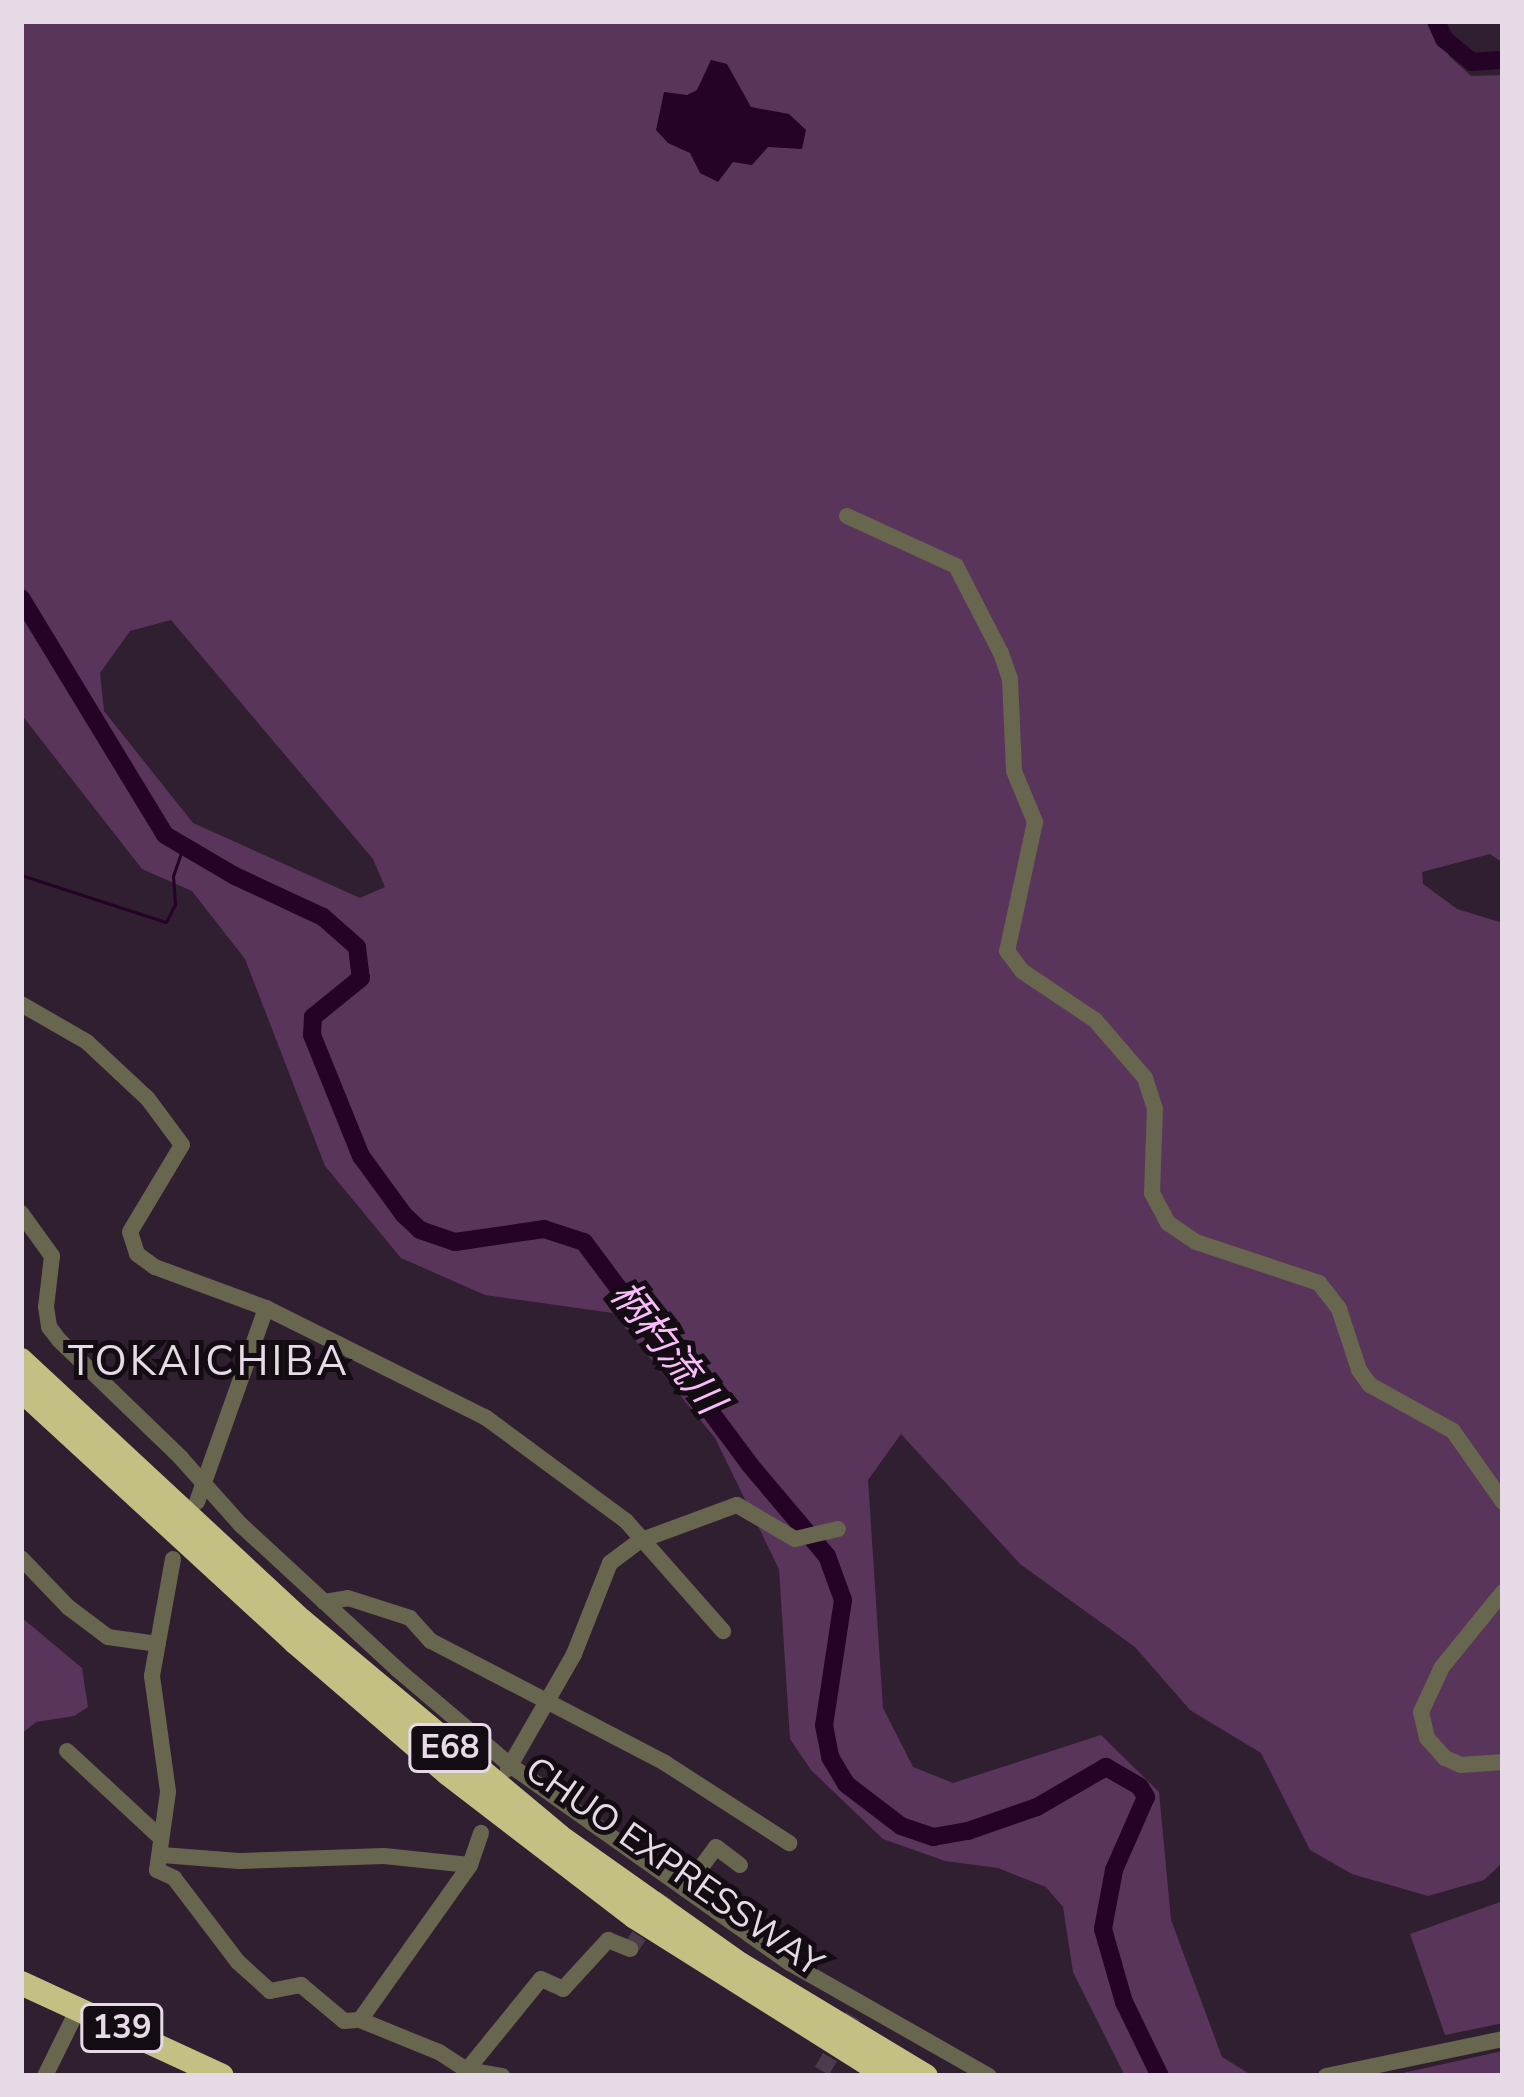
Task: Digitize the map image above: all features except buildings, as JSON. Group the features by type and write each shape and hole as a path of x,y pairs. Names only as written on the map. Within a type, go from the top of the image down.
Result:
{"highway":[{"name":"CHUO EXPRESSWAY","path":"21,1360 301,1620 559,1836 740,1964 926,2076"},
{"name":"CHUO EXPRESSWAY","path":"21,1390 447,1773 635,1917 886,2076"},
{"name":"139","path":"21,1983 222,2076"}],"street":[{"path":"848,516 956,566 1001,653 1010,679 1014,771 1035,822 1007,951 1022,971 1095,1020 1145,1078 1155,1108 1152,1192 1168,1222 1196,1242 1319,1283 1339,1309 1359,1370 1370,1385 1453,1431 1503,1502"},
{"path":"21,1004 87,1042 148,1099 182,1144 130,1232 137,1254 155,1267 266,1308 484,1418 626,1521 723,1631"},
{"path":"21,1214 52,1256 49,1327 324,1602 508,1768 857,2011 989,2076"},
{"path":"197,1502 266,1308"},
{"path":"508,1768 550,1701 593,1612 610,1563 639,1541 737,1504 795,1539 838,1529"},
{"path":"21,1558 68,1607 108,1637 158,1644"},
{"path":"173,1558 152,1676 168,1792 157,1870 174,1878 238,1962 270,1991 301,1984 344,2020 360,2020 439,2052 467,2070 502,2076"},
{"path":"1503,1592 1442,1667 1421,1712 1427,1738 1445,1759 1461,1765 1503,1762"},
{"path":"324,1602 348,1598 410,1618 431,1640 665,1762 790,1843"},
{"path":"68,1751 161,1846 239,1862 384,1856 470,1865"},
{"path":"360,2020 470,1865 482,1833"},
{"path":"677,1887 716,1847 740,1865"},
{"path":"467,2070 541,1979 563,1989 608,1940 629,1949"},
{"path":"45,2076 79,2007"},
{"path":"1326,2076 1503,2039"}],"shaded area":[{"path":"21,21 1428,21 1450,57 1471,76 1503,75 1503,863 1490,854 1422,872 1423,884 1457,909 1503,923 1503,1862 1484,1880 1428,1896 1352,1874 1310,1850 1261,1753 1190,1710 1135,1647 1020,1564 901,1434 868,1480 883,1708 913,1767 953,1783 1101,1735 1159,1792 1171,1920 1222,2057 1253,2076 1125,2076 1073,1972 1063,1907 1046,1887 998,1868 945,1861 883,1839 811,1770 790,1739 779,1569 715,1438 613,1313 485,1295 401,1258 325,1166 245,959 192,891 142,869 21,714","holes":["171,620 373,859 385,887 360,898 193,823 104,711 100,673 130,631"]},
{"path":"711,60 727,64 751,107 789,114 806,130 802,149 768,147 752,165 733,162 718,182 700,173 690,153 668,143 656,130 664,92 687,95 697,90"},
{"path":"21,1617 82,1668 88,1707 74,1716 36,1722 21,1734"},
{"path":"1503,1901 1503,2023 1445,2035 1410,1934"},
{"path":"1503,2051 1503,2076 1389,2076"}],"waterway":[{"path":"1436,21 1444,39 1472,62 1503,60"},
{"name":"柄杓流川","path":"21,598 165,835 235,876 323,917 357,947 361,978 313,1017 312,1035 361,1156 404,1215 420,1230 455,1242 544,1229 584,1242 750,1465 827,1556 843,1600 824,1725 830,1757 846,1784 901,1826 933,1837 968,1831 1037,1807 1106,1767 1140,1787 1146,1797 1114,1870 1103,1929 1124,2002 1160,2076"},
{"path":"21,875 166,922 175,904 173,876 183,847"}],"tunnel":[{"path":"630,1949 670,1891"},
{"path":"822,2071 853,2016"}],"district":[{"name":"TOKAICHIBA","path":"209,1362"}]}
